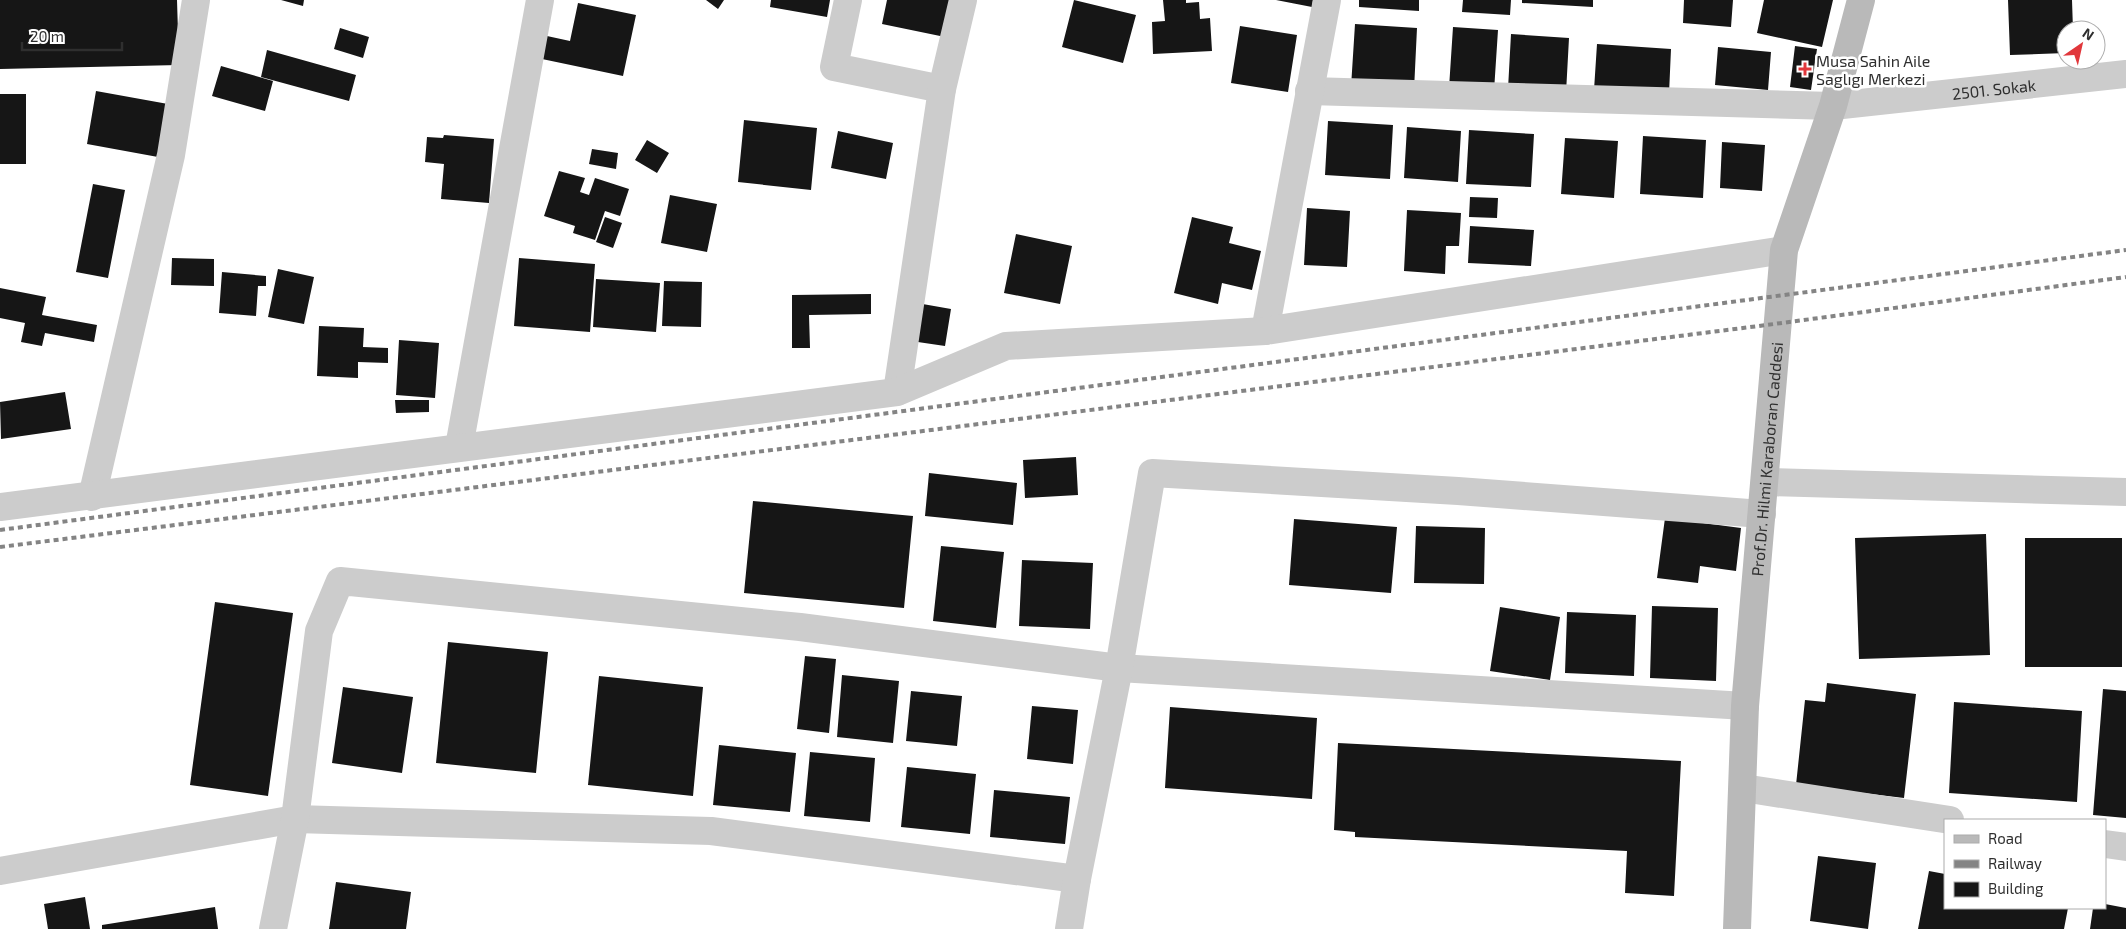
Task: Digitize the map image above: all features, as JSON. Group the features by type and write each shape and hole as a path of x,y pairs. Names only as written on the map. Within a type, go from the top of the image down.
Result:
{"street":[{"path":"92,497 171,155 196,0"},
{"path":"459,447 540,0"},
{"path":"848,0 834,66 942,89"},
{"path":"898,392 942,89 963,0"},
{"path":"1265,331 1308,91 1327,0"},
{"name":"Prof.Dr. Hilmi Karaboran Caddesi","path":"1737,929 1745,706 1766,482 1784,250 1833,106 1861,0"},
{"name":"2501. Sokak","path":"1308,91 1833,106 2126,74"},
{"path":"0,507 92,497 459,447 898,392 1006,346 1265,331 1784,250"},
{"path":"1069,929 1077,879 1119,668 1152,472 1458,491 1762,514"},
{"path":"1766,482 2126,492"},
{"path":"273,929 295,819 319,631 340,581 800,627 1119,668 1745,706"},
{"path":"1743,788 1944,819"},
{"path":"0,872 295,819 710,831 1077,879"},
{"path":"2106,844 2126,848"}],"building":[{"path":"0,0 177,0 179,65 0,69"},
{"path":"281,0 304,0 303,6"},
{"path":"706,0 724,0 718,9"},
{"path":"771,0 830,0 827,17 770,7"},
{"path":"887,0 953,0 945,37 882,24"},
{"path":"1074,0 1136,15 1123,63 1062,47"},
{"path":"1163,0 1186,0 1186,3 1199,2 1200,19 1210,18 1212,51 1153,54 1152,22 1165,21"},
{"path":"1276,0 1313,0 1312,7"},
{"path":"1359,0 1419,0 1419,11 1359,7"},
{"path":"1463,0 1511,0 1510,15 1462,12"},
{"path":"1522,0 1593,0 1593,7 1522,3"},
{"path":"1684,0 1733,0 1731,27 1683,23"},
{"path":"1764,0 1833,0 1822,47 1757,33"},
{"path":"2008,0 2072,0 2073,20 2056,20 2056,53 2010,55"},
{"path":"578,3 636,15 623,76 542,59 547,36 570,41"},
{"path":"1355,24 1417,28 1414,90 1351,87"},
{"path":"1240,26 1297,35 1288,92 1231,83"},
{"path":"1453,27 1498,30 1494,91 1449,88"},
{"path":"340,28 369,37 363,58 334,49"},
{"path":"1511,34 1569,38 1566,93 1508,89"},
{"path":"1597,44 1671,49 1669,94 1594,90"},
{"path":"1795,46 1817,49 1811,90 1790,87"},
{"path":"1718,47 1771,52 1768,90 1715,85"},
{"path":"267,50 356,75 349,101 261,77"},
{"path":"221,66 273,81 265,111 212,96"},
{"path":"96,91 168,104 158,157 87,144"},
{"path":"0,94 26,94 26,164 0,164"},
{"path":"744,120 817,128 811,190 738,182"},
{"path":"1328,121 1393,125 1390,179 1325,175"},
{"path":"1407,127 1461,131 1458,182 1404,178"},
{"path":"1469,130 1534,134 1531,187 1466,184"},
{"path":"838,131 893,143 886,179 831,168"},
{"path":"444,135 494,139 489,203 441,199 444,164 425,162 427,137 443,138"},
{"path":"1643,136 1706,140 1703,198 1640,194"},
{"path":"1565,138 1618,141 1614,198 1561,194"},
{"path":"647,140 669,153 657,173 635,160"},
{"path":"1722,142 1765,145 1762,191 1720,188"},
{"path":"592,149 618,153 616,169 589,164"},
{"path":"559,171 585,178 580,192 589,195 595,178 629,189 620,216 605,211 595,240 573,233 575,226 544,216"},
{"path":"93,184 125,190 108,278 76,272"},
{"path":"670,195 717,204 707,252 661,243"},
{"path":"1470,197 1498,198 1497,218 1469,217"},
{"path":"1307,208 1350,211 1347,267 1304,265"},
{"path":"1407,210 1461,213 1459,246 1446,246 1445,274 1404,271"},
{"path":"605,217 622,223 613,248 596,242"},
{"path":"1192,217 1233,227 1229,243 1261,251 1252,290 1222,283 1218,304 1174,293"},
{"path":"1470,226 1534,230 1531,266 1468,263"},
{"path":"1016,234 1072,246 1060,304 1004,293"},
{"path":"172,258 214,259 214,286 171,285"},
{"path":"519,258 595,264 590,332 514,326"},
{"path":"278,269 314,277 304,324 268,317"},
{"path":"222,272 266,276 266,286 258,286 256,316 219,313"},
{"path":"596,279 660,283 656,332 593,327"},
{"path":"664,281 702,282 701,327 662,326"},
{"path":"0,288 46,297 42,315 97,325 94,342 45,333 42,346 21,342 25,323 0,318"},
{"path":"871,294 871,314 809,315 810,348 792,348 792,295"},
{"path":"917,303 951,309 945,346 911,341"},
{"path":"319,326 364,328 363,347 388,348 388,363 358,362 358,378 317,376"},
{"path":"399,340 439,343 435,398 396,395"},
{"path":"65,392 71,429 1,439 0,402"},
{"path":"395,400 429,400 429,412 396,413"},
{"path":"1076,457 1078,495 1025,498 1023,460"},
{"path":"929,473 1017,483 1013,525 925,516"},
{"path":"753,501 913,516 904,608 744,593"},
{"path":"1665,518 1741,528 1736,571 1700,566 1698,583 1657,578"},
{"path":"1294,519 1397,527 1391,593 1289,585"},
{"path":"1416,526 1485,528 1484,584 1414,583"},
{"path":"1986,534 1990,655 1859,659 1855,538"},
{"path":"2025,538 2122,538 2122,667 2025,667"},
{"path":"941,546 1004,552 996,628 933,621"},
{"path":"1022,560 1093,563 1090,629 1019,626"},
{"path":"215,602 293,613 268,796 190,785"},
{"path":"1652,606 1718,608 1716,681 1650,678"},
{"path":"1500,607 1560,617 1550,680 1490,671"},
{"path":"1567,612 1636,615 1634,676 1565,673"},
{"path":"448,642 548,652 536,773 436,763"},
{"path":"805,656 836,659 829,733 797,729"},
{"path":"842,675 899,681 893,743 837,737"},
{"path":"599,676 703,687 693,796 588,785"},
{"path":"1827,683 1916,694 1904,798 1796,785 1805,700 1825,702"},
{"path":"343,687 413,697 402,773 332,763"},
{"path":"2103,689 2126,691 2126,818 2093,815"},
{"path":"911,691 962,696 957,746 906,741"},
{"path":"1954,702 2082,711 2077,802 1949,793"},
{"path":"1032,706 1078,710 1073,764 1027,759"},
{"path":"1170,707 1317,718 1312,799 1165,788"},
{"path":"1338,743 1681,761 1674,896 1625,893 1627,851 1355,837 1355,832 1334,830"},
{"path":"719,745 796,753 790,812 713,805"},
{"path":"810,752 875,758 870,822 804,816"},
{"path":"907,767 976,774 970,834 901,827"},
{"path":"994,790 1070,797 1065,844 990,837"},
{"path":"1818,856 1876,863 1868,929 1810,921"},
{"path":"1929,871 1944,874 1944,909 2068,909 2064,929 1918,929"},
{"path":"336,882 411,892 406,929 329,929"},
{"path":"85,897 90,929 48,929 44,904"},
{"path":"2106,904 2126,908 2126,929 2090,929 2093,909 2106,909"},
{"path":"215,907 218,929 102,929 102,925"}],"railway":[{"path":"0,530 2126,250"},
{"path":"0,547 1759,326 2126,277"}],"place":[{"name":"Musa Sahin Aile Saglıgı Merkezi","path":"1805,69"}]}
